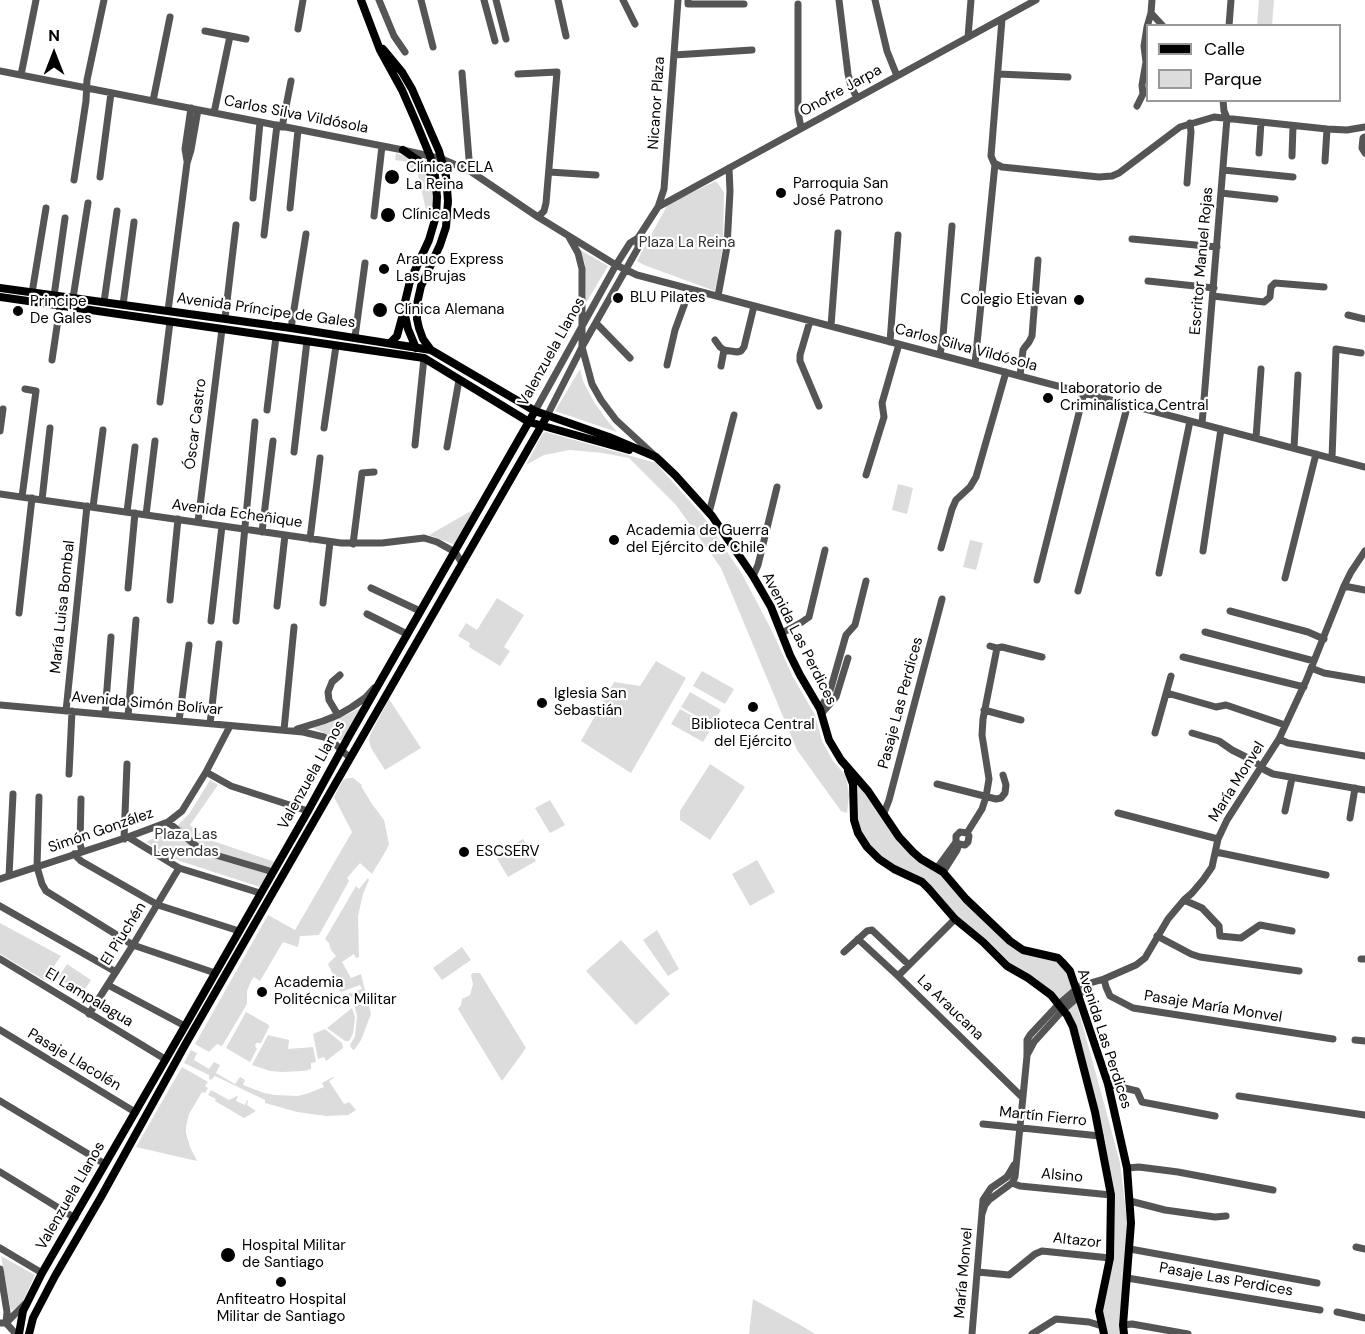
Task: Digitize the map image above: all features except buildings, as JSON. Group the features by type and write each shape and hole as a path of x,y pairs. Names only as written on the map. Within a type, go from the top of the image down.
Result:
{"main road":[{"path":"361,0 382,55 406,98 430,156 436,183 435,222 410,281 400,330 390,343"},
{"path":"375,39 409,83 442,159 448,189 447,221 440,245 421,286 417,309 421,334 431,350 424,358 408,329 405,302"},
{"path":"403,150 422,163 436,183"},
{"name":"Avenida Príncipe de Gales","path":"0,288 225,318 431,350 535,411 609,437 656,457"},
{"name":"Avenida Príncipe de Gales","path":"0,297 424,358 529,422 656,457"},
{"name":"Valenzuela Llanos","path":"26,1303 535,411"},
{"name":"Valenzuela Llanos","path":"29,1334 35,1313 185,1045 547,416"},
{"name":"Avenida Las Perdices","path":"656,457 709,513 753,576 771,607 800,675 821,711 829,740 841,760 868,791 899,837 921,859 940,870 966,899 1010,941 1023,950 1053,956 1070,971 1108,1084 1127,1168 1131,1223 1123,1329"},
{"path":"841,760 851,778 854,820 858,833 867,848 894,869 922,882 955,919 983,942 1006,966 1036,983 1051,995 1061,1007 1075,1035 1095,1112 1111,1195 1110,1258 1099,1311 1103,1330"},
{"path":"853,793 856,789 868,791"},
{"path":"17,1334 26,1303"}],"street":[{"path":"21,75 36,0"},
{"path":"74,180 87,80 104,0"},
{"path":"298,29 303,0"},
{"path":"379,0 394,36 405,52"},
{"path":"422,0 433,46"},
{"path":"484,0 495,41"},
{"path":"496,0 506,39"},
{"path":"558,0 566,36"},
{"path":"623,0 635,24"},
{"path":"839,0 848,75 857,98"},
{"path":"875,0 887,51 897,76"},
{"path":"968,38 971,0"},
{"name":"Onofre Jarpa","path":"658,207 1036,0"},
{"path":"1148,24 1152,0"},
{"path":"1229,24 1231,0"},
{"path":"678,2 744,4"},
{"name":"Nicanor Plaza","path":"658,207 664,189 678,2"},
{"path":"798,4 798,112 801,128"},
{"path":"1151,13 1161,24"},
{"path":"153,101 170,17"},
{"path":"975,364 994,164 991,156 1002,19"},
{"path":"205,31 246,39"},
{"path":"1146,33 1144,46 1146,56"},
{"path":"214,113 230,36"},
{"path":"674,56 752,50"},
{"name":"Carlos Silva Vildósola","path":"0,71 442,159 470,171 538,217 625,270 1365,467"},
{"path":"518,74 557,72 546,203 544,211 538,217"},
{"path":"462,73 470,171"},
{"path":"998,74 1068,77"},
{"path":"1137,106 1145,93 1142,85 1146,79"},
{"path":"264,235 280,126 291,81"},
{"path":"100,177 111,93"},
{"name":"Escritor Manuel Rojas","path":"1202,424 1227,118 1223,102"},
{"path":"168,311 187,163 185,149 194,109"},
{"path":"994,164 1020,170 1112,176 1176,129 1214,117 1328,129 1347,130 1365,127"},
{"path":"252,198 260,122"},
{"path":"1259,153 1261,122"},
{"path":"1187,183 1190,123"},
{"path":"1292,156 1293,126"},
{"path":"1325,161 1328,129"},
{"path":"290,208 298,130"},
{"path":"1365,137 1362,148 1365,153"},
{"path":"374,216 382,146"},
{"path":"718,296 727,248 729,168"},
{"path":"1223,170 1293,177"},
{"path":"549,172 596,175"},
{"path":"1221,193 1275,199"},
{"path":"73,298 88,203"},
{"name":"Valenzuela Llanos","path":"535,411 616,265 630,243 638,238 658,207"},
{"path":"32,293 46,208"},
{"path":"104,302 117,211"},
{"path":"54,296 65,218"},
{"path":"123,305 134,222"},
{"path":"225,318 236,225"},
{"path":"940,355 952,226"},
{"path":"831,326 838,233"},
{"path":"291,328 306,234"},
{"path":"568,235 578,253 582,269 582,327"},
{"path":"890,342 898,235"},
{"name":"Valenzuela Llanos","path":"547,416 582,347 638,248 638,238"},
{"path":"1132,240 1217,248"},
{"path":"1020,376 1024,346 1032,336 1038,260"},
{"path":"356,337 365,263"},
{"path":"1148,281 1264,302 1270,297 1271,288 1275,283 1324,287"},
{"path":"667,365 675,330 690,289"},
{"path":"52,360 60,306"},
{"path":"716,340 724,350 737,352 743,349 754,306"},
{"path":"1347,315 1365,319"},
{"path":"810,321 800,361 819,406"},
{"path":"160,402 170,322"},
{"path":"596,323 630,358"},
{"name":"Avenida Las Perdices","path":"582,327 582,347 592,384 601,400 616,420 656,457"},
{"name":"Óscar Castro","path":"198,522 222,329"},
{"path":"267,410 276,337"},
{"path":"294,452 307,341"},
{"path":"866,475 884,417 882,404 899,344"},
{"path":"324,428 336,346"},
{"path":"1332,458 1336,349 1360,353"},
{"path":"721,366 724,350"},
{"path":"415,445 424,358"},
{"path":"1256,438 1261,369"},
{"path":"941,548 951,509 976,477 1006,372"},
{"path":"1294,448 1298,375"},
{"path":"447,447 459,380"},
{"path":"22,497 36,391 25,389"},
{"path":"1037,580 1084,393"},
{"path":"1078,591 1128,404"},
{"path":"0,431 3,409"},
{"path":"709,513 734,415"},
{"path":"1159,573 1190,420"},
{"path":"236,621 255,422"},
{"path":"42,500 50,428"},
{"path":"1203,551 1221,429"},
{"name":"María Luisa Bombal","path":"69,774 69,711 90,507 102,430"},
{"path":"146,515 155,441"},
{"path":"262,532 273,441"},
{"path":"127,512 135,447"},
{"path":"1285,578 1316,454"},
{"path":"310,539 320,458"},
{"path":"353,544 362,473 374,472"},
{"path":"753,576 758,565 777,487"},
{"name":"Avenida Echeñique","path":"0,494 330,542 382,543 424,538 455,552"},
{"path":"19,613 32,498"},
{"path":"128,588 135,513"},
{"path":"170,600 178,519"},
{"path":"211,621 222,526"},
{"path":"277,606 285,535"},
{"path":"323,603 330,542"},
{"path":"782,633 809,618 825,550"},
{"name":"María Monvel","path":"982,1214 989,1200 1012,1183 1015,1177 1027,1040 1086,983 1104,979 1136,965 1145,958 1168,919 1212,867 1218,839 1227,820 1279,739 1304,687 1344,586 1365,551"},
{"path":"455,552 462,563"},
{"path":"821,711 830,691 846,635 855,625 866,581"},
{"path":"1344,586 1365,590"},
{"path":"371,588 420,611"},
{"name":"Pasaje Las Perdices","path":"884,813 890,800 942,599"},
{"path":"1230,611 1308,632 1323,639"},
{"path":"367,614 407,634"},
{"path":"129,716 136,620"},
{"path":"288,730 294,627"},
{"path":"1205,632 1312,664 1324,673 1365,680"},
{"path":"105,714 111,637"},
{"path":"210,724 219,644"},
{"path":"179,721 189,645"},
{"path":"940,870 957,843 965,845 968,842 967,833 982,809 986,797 989,779 982,735 994,647 1042,657"},
{"path":"1183,657 1304,687"},
{"path":"821,711 836,698 848,658"},
{"name":"Avenida Simón Bolívar","path":"288,730 311,726 338,715 365,698 385,673"},
{"path":"338,715 329,700 328,692 332,682 340,675"},
{"path":"1155,733 1171,676"},
{"path":"1167,693 1216,707 1226,705 1285,725"},
{"name":"Avenida Simón Bolívar","path":"0,705 288,730 324,737 342,749 350,758"},
{"path":"984,710 1021,720"},
{"name":"Simón González","path":"0,879 168,822 182,811 230,726"},
{"path":"1192,733 1219,741 1273,774 1365,790"},
{"path":"1279,739 1288,743 1365,756"},
{"path":"128,764 126,838 179,868 260,893"},
{"path":"206,772 231,786 308,811"},
{"path":"937,784 996,799 1002,798 1005,793 1006,785 1003,776"},
{"path":"1285,812 1292,778"},
{"path":"1350,818 1355,788"},
{"path":"9,876 13,794"},
{"path":"39,797 37,867 46,891 133,945 215,973"},
{"path":"81,799 80,843 82,852"},
{"path":"1118,813 1218,839"},
{"path":"168,822 202,851 273,872"},
{"path":"1216,852 1326,875"},
{"path":"74,854 81,861 158,905 239,931"},
{"name":"El Piuchén","path":"89,1014 179,868"},
{"path":"1184,900 1202,908 1219,926 1220,936 1241,938 1260,925 1292,931"},
{"path":"0,906 116,972"},
{"path":"898,976 955,919"},
{"name":"La Araucana","path":"909,965 874,931 867,931 858,939 1022,1097"},
{"path":"1157,936 1200,957 1299,971"},
{"path":"844,952 858,939"},
{"name":"El Lampalagua","path":"0,959 165,1059"},
{"name":"Pasaje María Monvel","path":"1104,979 1110,996 1133,1008 1333,1039"},
{"path":"108,985 185,1026"},
{"name":"Pasaje Llacolén","path":"0,1030 135,1112"},
{"path":"1355,1040 1365,1041"},
{"path":"1108,1084 1137,1091 1142,1102 1215,1116"},
{"path":"1239,1096 1365,1115"},
{"path":"0,1101 105,1164"},
{"name":"Martín Fierro","path":"983,1124 1100,1136"},
{"name":"María Monvel","path":"972,1334 982,1206 985,1195 1006,1177 1016,1160"},
{"path":"1127,1168 1139,1167 1178,1172 1273,1190"},
{"path":"0,1173 75,1218"},
{"name":"Alsino","path":"1012,1183 1020,1186 1111,1195"},
{"path":"1130,1201 1165,1210 1215,1217 1226,1216"},
{"path":"1356,1247 1365,1249"},
{"path":"0,1248 42,1274"},
{"path":"1130,1249 1317,1283"},
{"name":"Altazor","path":"978,1272 1009,1275 1042,1251 1110,1258"},
{"path":"0,1269 7,1312 3,1323 17,1334"},
{"name":"Pasaje Las Perdices","path":"1127,1278 1320,1310"},
{"name":"Valenzuela Llanos","path":"3,1323 26,1303"},
{"path":"1337,1312 1365,1318"},
{"path":"1032,1334 1056,1319 1089,1322 1103,1330"},
{"path":"1123,1329 1132,1324 1188,1334"}],"green space":[{"path":"1259,0 1274,0 1272,24 1257,24"},
{"path":"396,153 411,158 423,167 433,192 433,211 426,210 418,175 419,170 410,168 409,162 395,160"},
{"name":"Plaza La Reina","path":"716,181 724,192 723,246 715,291 637,261 668,204"},
{"path":"580,250 608,266 586,303 585,264"},
{"path":"580,369 583,381 594,402 617,432 555,411"},
{"path":"543,433 656,463 703,516 742,574 793,677 815,715 822,741 833,761 846,776 849,795 847,813 841,811 797,750 721,568 676,505 629,458 570,450 544,455 526,465"},
{"path":"898,484 913,488 907,514 892,510"},
{"path":"478,507 458,546 429,535"},
{"path":"970,540 983,543 976,570 963,567"},
{"path":"497,598 524,615 504,647 510,651 500,666 469,647 470,643 458,636 466,623 477,630"},
{"path":"656,661 686,678 631,773 581,741 614,682 640,686"},
{"path":"702,671 734,689 725,704 693,686"},
{"path":"690,692 721,710 712,725 681,707"},
{"path":"389,699 421,748 385,770 371,748 369,740"},
{"path":"362,707 342,741 311,727 346,715"},
{"path":"680,709 712,727 703,742 671,724"},
{"path":"710,764 745,787 710,840 680,820 680,811"},
{"path":"846,767 899,844 920,861 935,869 1009,945 1052,958 1068,972 1120,1163 1127,1219 1119,1320 1120,1334 1107,1334 1102,1315 1114,1202 1069,1014 1005,964 950,914 930,888 880,860 859,830"},
{"path":"353,778 362,785 384,820 389,844 387,849 372,874 360,863 347,878 349,881 319,935 300,936 298,947 283,942 260,981 254,977 251,981 247,991 247,1004 222,1046 217,1044 209,1052 195,1044 268,915 295,930 352,832 334,797 343,780"},
{"name":"Plaza Las Leyendas","path":"210,780 218,785 190,825 207,839 278,863 263,888 180,861 146,842 177,826 189,814"},
{"path":"550,800 565,825 550,833 535,808"},
{"path":"523,839 536,861 508,877 495,855"},
{"path":"757,860 775,892 750,906 732,874"},
{"path":"368,878 358,916 359,957 356,958 354,954 342,962 351,978 361,974 371,1014 361,1040 354,1050 350,1045 355,1036 357,1016 353,999 345,995 362,989 360,985 341,992 339,990 328,964 336,956 325,939 356,886 359,889"},
{"path":"0,923 61,956 44,980 0,954"},
{"path":"657,930 679,969 668,976 643,940"},
{"path":"621,940 670,994 636,1025 586,971"},
{"path":"462,947 471,960 442,980 433,968"},
{"path":"67,964 91,980 82,994 58,978"},
{"path":"473,973 480,973 526,1048 502,1081 458,1009 462,999 470,995"},
{"path":"352,1008 355,1017 353,1034 349,1041 345,1041 327,1028"},
{"path":"246,1012 269,1025 261,1043 256,1043 257,1049 250,1062 226,1048"},
{"path":"325,1029 342,1043 343,1048 326,1061 324,1057 318,1059 313,1034"},
{"path":"268,1035 289,1040 288,1049 313,1047 316,1062 311,1063 311,1069 304,1071 270,1071 252,1065"},
{"path":"191,1050 197,1053 194,1060 209,1069 214,1062 220,1065 216,1073 235,1084 240,1077 245,1080 243,1085 264,1093 298,1096 324,1087 322,1083 333,1077 329,1081 344,1104 349,1102 356,1110 348,1115 326,1116 297,1112 265,1103 265,1100 215,1076 211,1080 209,1075 184,1063"},
{"path":"182,1067 208,1082 205,1086 208,1088 205,1093 202,1092 189,1114 186,1127 190,1147 197,1161 136,1147"},
{"path":"211,1090 229,1100 238,1096 236,1101 245,1105 248,1100 247,1105 256,1111 244,1118 215,1101 216,1099 208,1095"},
{"path":"1,1256 35,1275 22,1303 11,1311"},
{"path":"753,1299 802,1326 815,1334 749,1334"}],"place":[{"name":"Clínica CELA La Reina","path":"392,177"},
{"name":"Parroquia San José Patrono","path":"781,193"},
{"name":"Clínica Meds","path":"388,215"},
{"name":"Arauco Express Las Brujas","path":"384,269"},
{"name":"BLU Pilates","path":"618,298"},
{"name":"Colegio Etievan","path":"1079,300"},
{"name":"Clínica Alemana","path":"380,310"},
{"name":"Principe De Gales","path":"18,311"},
{"name":"Laboratorio de Criminalística Central","path":"1048,398"},
{"name":"Academia de Guerra del Ejército de Chile","path":"614,540"},
{"name":"Iglesia San Sebastián","path":"542,703"},
{"name":"Biblioteca Central del Ejército","path":"753,707"},
{"name":"ESCSERV","path":"464,852"},
{"name":"Academia Politécnica Militar","path":"262,992"},
{"name":"Hospital Militar de Santiago","path":"228,1255"},
{"name":"Anfiteatro Hospital Militar de Santiago","path":"281,1282"}]}
